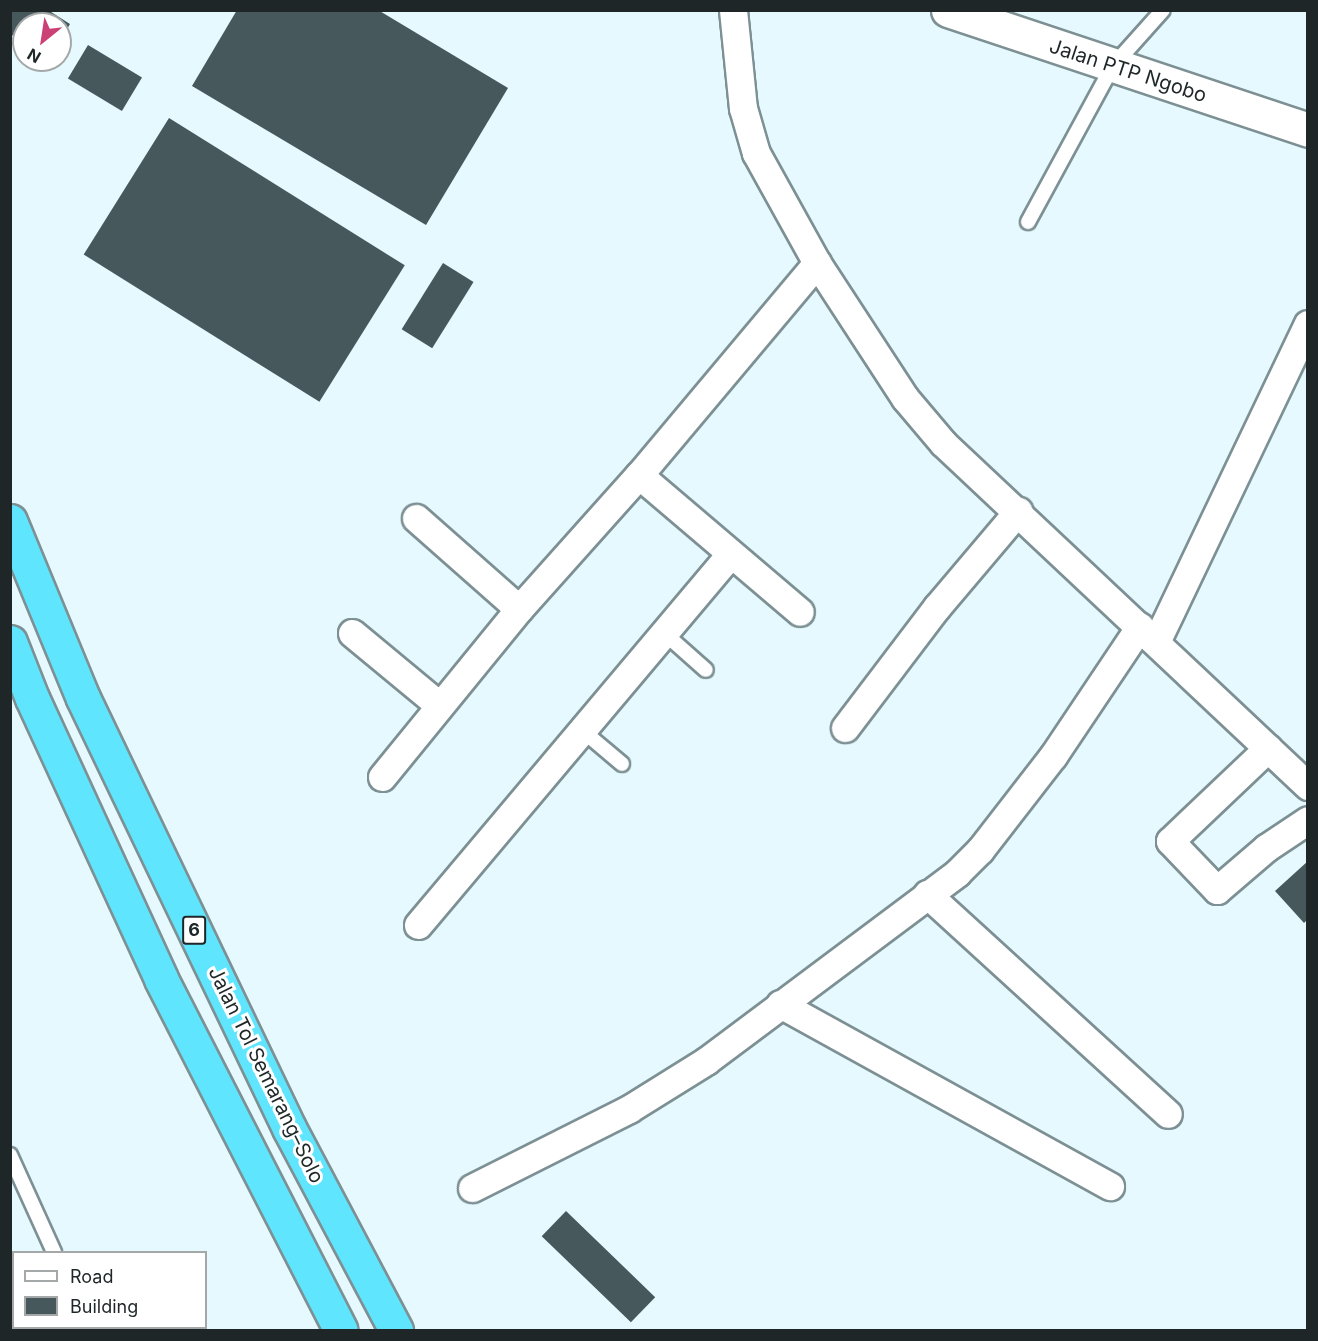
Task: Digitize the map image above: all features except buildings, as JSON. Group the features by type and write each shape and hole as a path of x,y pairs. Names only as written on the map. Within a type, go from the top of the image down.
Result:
{"highway":[{"name":"Jalan Tol Semarang–Solo","path":"10,521 88,709 289,1128 396,1330"},
{"path":"10,642 32,698 161,979 341,1330"}],"main road":[{"name":"Jalan PTP Ngobo","path":"948,10 1112,67 1308,130"}],"street":[{"path":"733,10 747,127 756,153 817,263 905,398 943,443 1148,633 1308,786"},
{"path":"382,777 519,609 639,475 817,263"},
{"path":"472,1188 629,1108 706,1061 957,873 1006,818 1093,700 1148,633 1301,354 1308,324"},
{"path":"639,475 800,612"},
{"path":"845,728 937,607 1018,511"},
{"path":"416,518 519,609"},
{"path":"418,925 730,554"},
{"path":"352,633 439,705"},
{"path":"1268,748 1170,842 1217,890 1266,848 1308,820"},
{"path":"927,894 1168,1114"},
{"path":"780,1004 1110,1186"}],"lane":[{"path":"1028,222 1112,67 1163,10"},
{"path":"663,633 706,670"},
{"path":"583,731 622,764"},
{"path":"10,1155 54,1251"}]}
